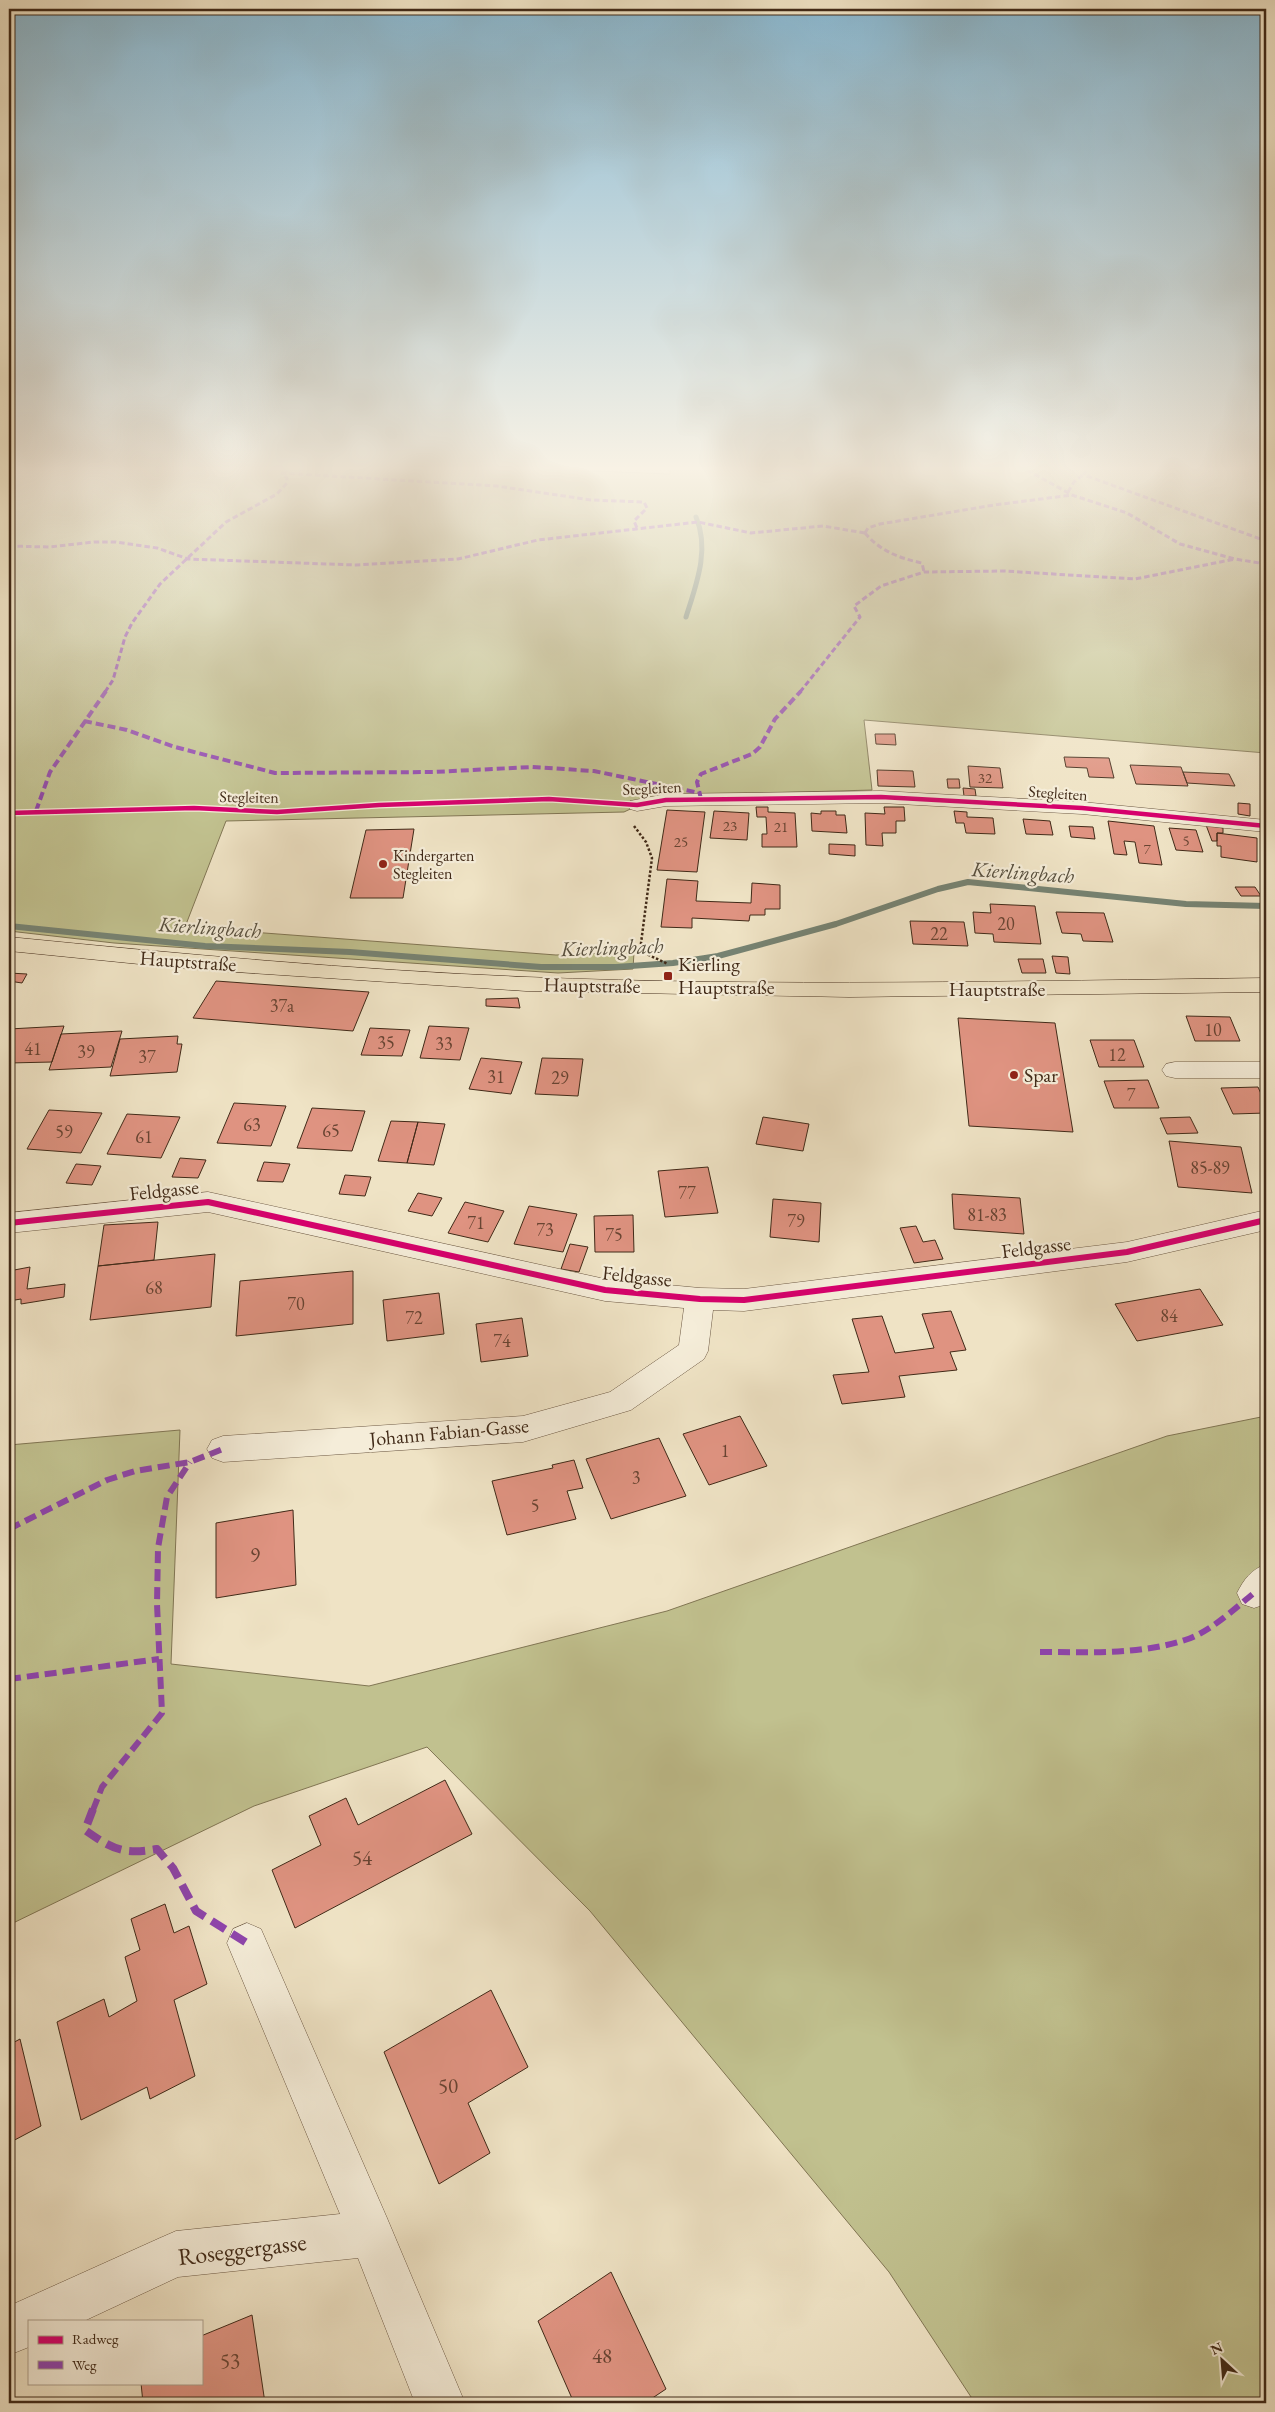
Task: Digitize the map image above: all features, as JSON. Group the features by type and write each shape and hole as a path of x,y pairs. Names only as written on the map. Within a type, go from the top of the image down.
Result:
{"main road":[{"name":"Hauptstraße","path":"9,944 189,962 526,984 849,990 1266,986"}],"street":[{"name":"Stegleiten","path":"637,805 666,800 881,797 1082,808 1266,826"},
{"path":"1175,1070 1266,1070"},
{"name":"Feldgasse","path":"9,1223 208,1202 364,1234 606,1290 744,1300 1127,1252 1266,1220"},
{"name":"Johann Fabian-Gasse","path":"223,1449 523,1429 620,1401 693,1351 700,1298"},
{"path":"247,1943 371,2234 440,2403"},
{"name":"Roseggergasse","path":"33,2320 176,2254 371,2234"},
{"name":"Roseggergasse","path":"9,2331 28,2322"}],"path":[{"path":"637,805 634,826 646,842 652,858 640,951 673,966"}],"green space":[{"path":"9,583 1266,583 1266,753 864,720 872,790 658,796 624,812 226,821 185,927 556,955 634,952 633,969 558,973 114,943 9,931"},
{"path":"1266,1416 1266,2403 975,2403 889,2272 590,1911 427,1747 254,1806 9,1925 9,1445 180,1430 171,1664 369,1686 667,1611 1167,1436"}],"building":[{"path":"875,734 895,734 896,745 876,744"},
{"path":"1064,757 1109,758 1114,778 1089,777 1087,768 1066,767"},
{"path":"1130,765 1181,767 1188,786 1136,784"},
{"path":"968,766 1000,768 1003,788 970,787"},
{"path":"877,770 913,771 915,787 878,786"},
{"path":"1183,772 1229,774 1235,786 1187,783"},
{"path":"947,779 959,779 960,788 948,788"},
{"path":"963,788 975,789 976,796 964,796"},
{"path":"1238,803 1250,804 1250,816 1238,814"},
{"path":"756,807 768,807 768,812 795,813 797,847 762,847 762,834 767,834 766,817 757,817"},
{"path":"884,807 904,807 905,821 896,821 896,833 882,833 883,846 866,845 865,813 885,814"},
{"path":"667,810 705,812 697,872 657,870"},
{"path":"714,811 749,813 747,840 710,838"},
{"path":"821,811 836,811 836,815 845,815 847,833 812,831 811,813 821,814"},
{"path":"954,811 967,812 967,817 993,818 995,834 966,833 964,823 956,823"},
{"path":"1023,819 1050,821 1053,835 1026,834"},
{"path":"1108,821 1154,826 1162,865 1139,863 1135,842 1124,841 1127,855 1114,854"},
{"path":"1206,825 1223,828 1223,833 1217,833 1217,841 1212,841"},
{"path":"1069,826 1093,827 1095,839 1071,837"},
{"path":"1169,828 1196,830 1203,852 1176,850"},
{"name":"Kindergarten Stegleiten","path":"414,829 403,898 350,898 366,830"},
{"path":"1217,833 1257,838 1257,862 1221,857 1221,846 1217,846"},
{"path":"829,844 855,845 855,856 829,854"},
{"path":"667,879 698,881 696,901 751,903 752,883 780,885 780,909 765,909 765,915 750,915 749,921 692,918 692,928 661,927"},
{"path":"1235,887 1255,887 1261,896 1241,896"},
{"path":"990,904 1035,906 1041,944 994,942 993,934 975,933 973,912 991,913"},
{"path":"1056,912 1104,913 1113,942 1083,941 1081,934 1062,933"},
{"path":"910,921 964,922 968,946 913,944"},
{"path":"1052,956 1068,957 1070,974 1056,973"},
{"path":"1018,959 1043,959 1046,973 1022,973"},
{"path":"9,973 27,974 22,983 9,981"},
{"path":"216,981 369,992 353,1031 193,1018"},
{"path":"518,998 520,1008 486,1006 486,999"},
{"path":"1186,1016 1230,1017 1240,1041 1195,1041"},
{"name":"Spar","path":"958,1018 1055,1023 1073,1132 969,1126"},
{"path":"64,1026 52,1062 9,1063 9,1029"},
{"path":"429,1026 469,1028 460,1060 420,1058"},
{"path":"370,1028 410,1030 402,1056 361,1055"},
{"path":"122,1031 111,1067 49,1070 61,1034"},
{"path":"178,1036 177,1044 182,1044 177,1072 110,1076 120,1039"},
{"path":"1090,1040 1134,1040 1144,1067 1099,1067"},
{"path":"481,1058 522,1062 511,1094 469,1089"},
{"path":"542,1058 583,1059 578,1096 535,1094"},
{"path":"1148,1080 1159,1108 1114,1108 1104,1081"},
{"path":"1258,1087 1266,1105 1266,1113 1233,1114 1221,1088"},
{"path":"234,1103 286,1106 271,1146 217,1143"},
{"path":"312,1108 365,1111 352,1151 297,1148"},
{"path":"49,1110 102,1113 81,1153 27,1149"},
{"path":"127,1114 180,1117 161,1158 107,1154"},
{"path":"763,1117 809,1124 803,1151 756,1144"},
{"path":"1190,1117 1198,1133 1167,1134 1160,1118"},
{"path":"391,1121 418,1122 407,1163 378,1161"},
{"path":"418,1122 445,1124 434,1165 407,1163"},
{"path":"1169,1141 1241,1147 1252,1193 1178,1187"},
{"path":"180,1158 206,1160 198,1178 172,1177"},
{"path":"264,1162 290,1164 283,1182 257,1181"},
{"path":"76,1164 101,1166 92,1185 66,1183"},
{"path":"708,1167 718,1213 665,1217 658,1171"},
{"path":"345,1175 371,1177 365,1196 339,1194"},
{"path":"418,1193 442,1198 432,1216 408,1211"},
{"path":"952,1194 1020,1198 1024,1234 954,1229"},
{"path":"773,1199 821,1203 819,1242 770,1237"},
{"path":"465,1202 504,1211 488,1242 448,1233"},
{"path":"529,1206 577,1214 563,1252 514,1244"},
{"path":"633,1215 634,1252 595,1252 594,1216"},
{"path":"158,1222 154,1260 98,1266 104,1225"},
{"path":"916,1226 923,1242 935,1240 943,1259 914,1263 900,1228"},
{"path":"570,1244 588,1247 579,1272 561,1269"},
{"path":"215,1254 211,1307 90,1320 98,1266"},
{"path":"30,1267 27,1289 65,1284 64,1297 21,1304 21,1299 9,1301 9,1271"},
{"path":"353,1271 353,1324 236,1336 240,1281"},
{"path":"1200,1289 1223,1325 1137,1341 1115,1304"},
{"path":"439,1293 444,1334 387,1341 383,1300"},
{"path":"951,1311 966,1350 950,1352 957,1370 899,1376 905,1397 842,1404 833,1375 869,1372 852,1319 882,1316 895,1353 934,1348 922,1314"},
{"path":"522,1318 528,1356 481,1362 476,1324"},
{"path":"740,1416 767,1466 709,1485 683,1434"},
{"path":"659,1438 686,1496 611,1519 586,1459"},
{"path":"574,1460 583,1488 567,1491 576,1519 507,1535 492,1481 553,1468 552,1465"},
{"path":"293,1510 296,1585 216,1598 216,1523"},
{"path":"445,1780 472,1834 295,1928 272,1870 321,1845 309,1816 346,1798 358,1825"},
{"path":"165,1904 174,1933 189,1926 207,1984 174,2000 195,2076 150,2099 147,2087 81,2120 57,2022 104,1999 109,2017 137,2001 125,1957 140,1950 131,1919"},
{"path":"491,1990 528,2067 468,2103 490,2153 439,2184 384,2052"},
{"path":"20,2039 41,2126 9,2143 9,2045"},
{"path":"611,2272 666,2389 645,2403 574,2403 538,2321"},
{"path":"252,2315 265,2403 143,2403 141,2384 202,2384 202,2336"}],"waterway":[{"path":"686,617 696,583"},
{"name":"Kierlingbach","path":"9,926 205,946 350,952 541,967 616,967 673,963 718,956 836,924 938,889 968,882 1186,904 1266,906"}],"marked path":[{"path":"36,811 50,772 113,680 125,637 132,623 162,583"},
{"path":"701,799 697,782 701,774 752,754 760,747 775,719 798,695 860,617 854,606 881,586 892,583"},
{"path":"84,721 127,730 175,747 275,773 433,772 532,767 594,771 700,793"},
{"path":"9,1529 107,1480 135,1471 190,1462 223,1449"},
{"path":"190,1462 167,1497 158,1548 157,1604 162,1713 102,1787 85,1830 111,1847 125,1852 157,1849 173,1868 196,1911 247,1943"},
{"path":"1040,1652 1131,1652 1186,1640 1221,1620 1254,1593"},
{"path":"9,1679 159,1659"}],"cycle path":[{"path":"9,813 194,808 277,812 379,805 549,799 637,805 666,800 881,797 1082,808 1266,826"},
{"path":"9,1223 208,1202 364,1235 605,1290 700,1299 744,1300 1127,1252 1266,1220"}],"place":[{"name":"Kindergarten Stegleiten","path":"383,864"},
{"name":"Kierling Hauptstraße","path":"668,976"},
{"name":"Spar","path":"1014,1075"}]}
